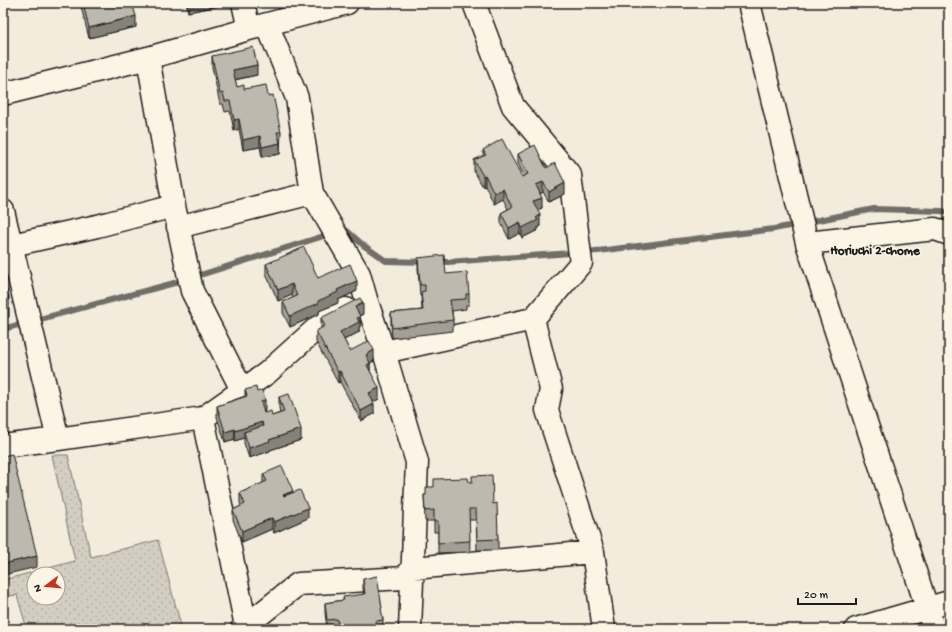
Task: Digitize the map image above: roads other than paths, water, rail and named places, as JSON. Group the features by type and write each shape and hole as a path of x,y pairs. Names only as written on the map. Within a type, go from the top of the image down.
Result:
{"street":[{"path":"243,3 258,26 297,98 312,193 358,274 384,352 417,462 410,629"},
{"path":"3,94 148,58 258,26 347,3"},
{"path":"384,352 533,319 581,263 570,175 513,106 474,3"},
{"path":"749,3 804,233 934,629"},
{"path":"148,58 174,206 192,291 242,390"},
{"path":"178,227 312,193"},
{"path":"12,245 97,226 174,206"},
{"path":"3,211 58,439"},
{"path":"804,233 935,229 949,234"},
{"path":"3,446 203,418 267,373 327,318 366,299"},
{"path":"533,319 551,389 547,410 593,552 604,629"},
{"path":"203,418 253,625 298,584 404,578 413,568 593,552"},
{"path":"856,629 949,602"}],"waterway":[{"path":"437,262 598,251 774,229 874,209 941,211 949,213"},
{"path":"339,232 346,230 363,245 386,261 425,262"},
{"path":"3,329 178,282 330,234"}],"district":[{"name":"Horiuchi 2-chome","path":"875,249"}]}
